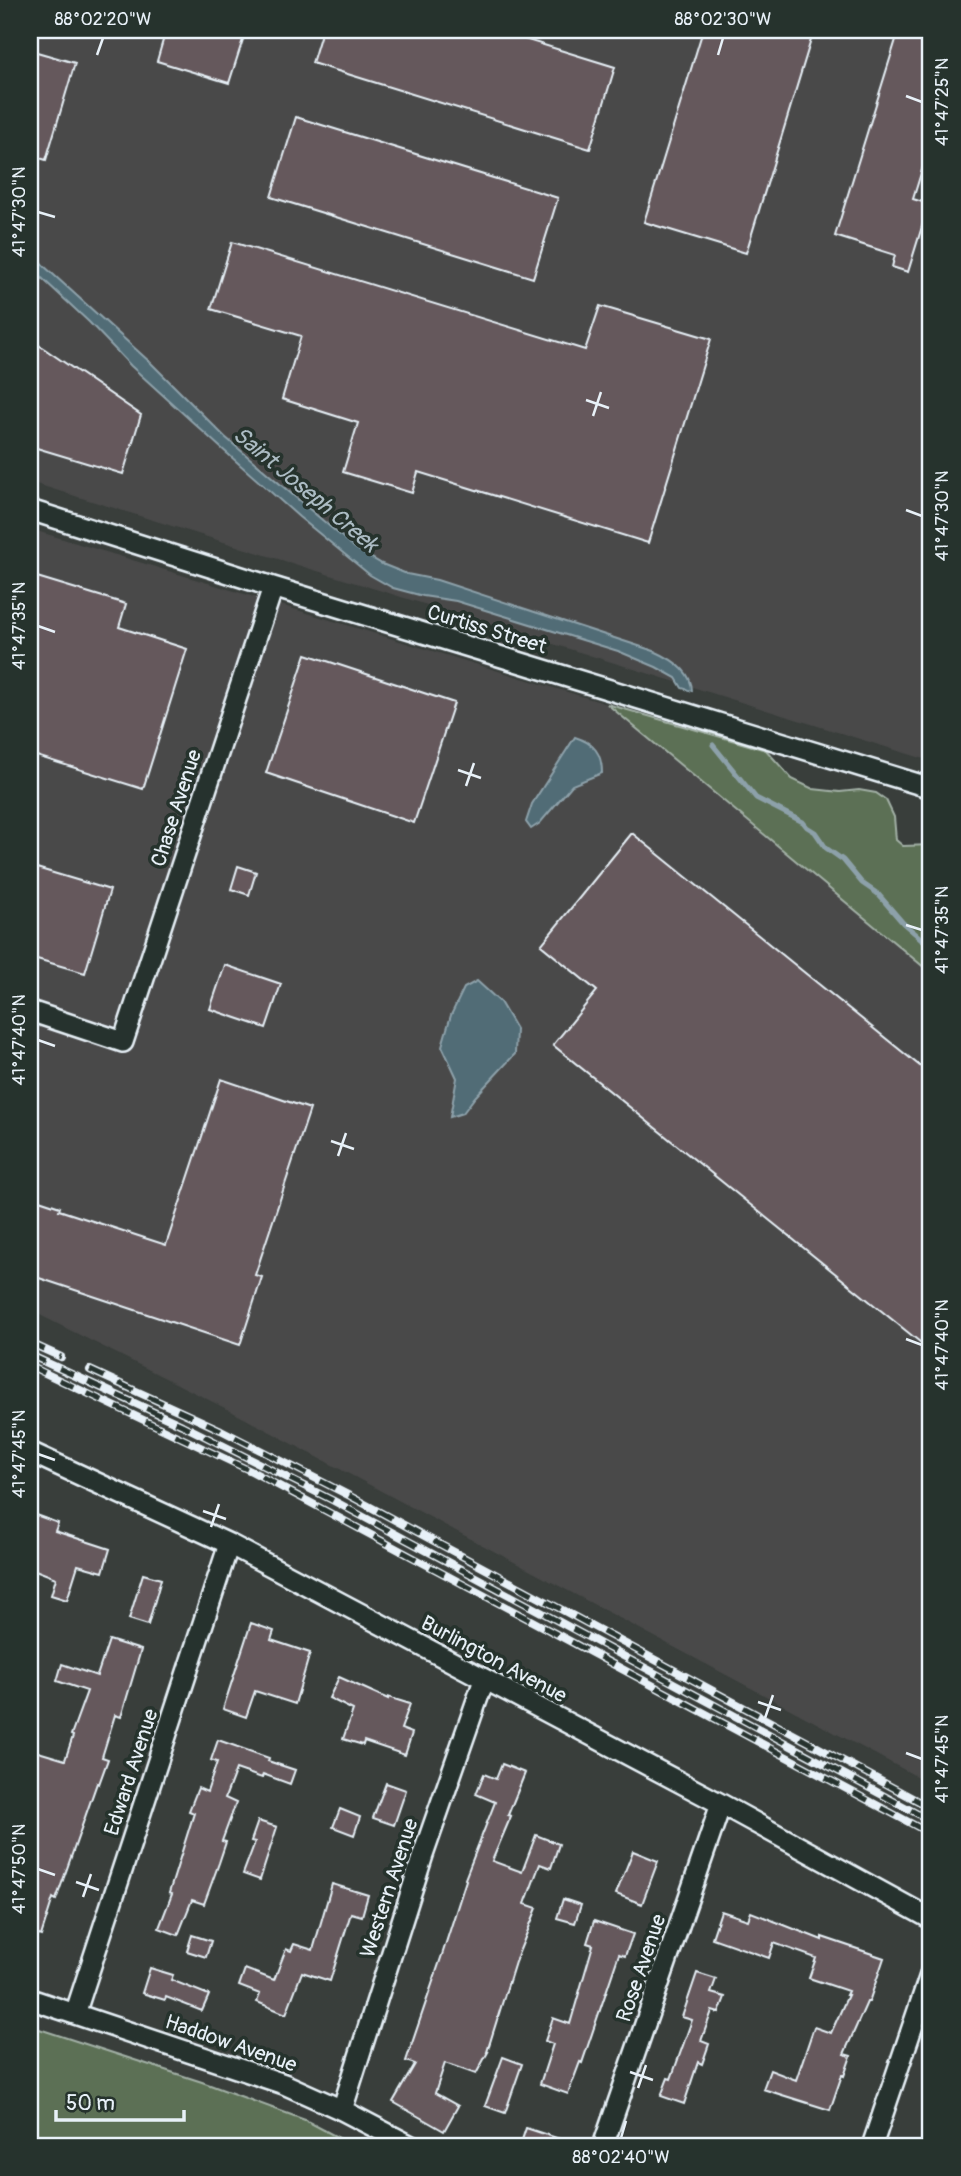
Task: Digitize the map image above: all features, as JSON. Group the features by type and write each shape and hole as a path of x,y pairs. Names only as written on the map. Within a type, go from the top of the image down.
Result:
{"street":[{"name":"Curtiss Street","path":"30,510 931,788"},
{"name":"Chase Avenue","path":"30,1012 123,1042 273,587"},
{"name":"Burlington Avenue","path":"30,1452 229,1544 721,1804 931,1919"},
{"name":"Edward Avenue","path":"75,2014 229,1544"},
{"name":"Western Avenue","path":"342,2110 423,1855 484,1680"},
{"name":"Rose Avenue","path":"603,2146 721,1804"},
{"path":"872,2146 931,1972"},
{"name":"Haddow Avenue","path":"30,1999 285,2084 411,2146"}],"shaded area":[{"path":"30,30 931,30 931,761 30,482"},
{"path":"30,529 607,704 931,973 931,1784 227,1409 30,1310"}],"green space":[{"path":"607,704 766,750 792,779 813,789 840,792 859,790 876,793 886,800 894,817 896,840 903,846 931,845 931,973"},
{"path":"30,2026 202,2082 305,2120 354,2146 30,2146"}],"water":[{"path":"30,250 44,266 151,363 225,437 355,548 382,564 407,574 437,580 654,651 673,661 684,671 692,691 682,688 676,678 656,667 618,651 456,601 393,588 370,575 299,517 131,366 30,267"},
{"path":"575,737 596,750 602,773 572,785 540,823 531,829 526,822 532,804"},
{"path":"477,981 500,1002 516,1029 515,1054 463,1113 450,1117 457,1078 442,1046 451,1015 464,988"}],"building":[{"path":"166,30 246,30 229,83 157,61"},
{"path":"322,30 495,30 615,67 590,149 312,63"},
{"path":"703,30 814,30 746,253 644,222"},
{"path":"899,30 931,30 931,141 913,199 929,204 908,272 892,267 895,255 835,236"},
{"path":"30,50 75,63 46,160 30,155"},
{"path":"296,117 558,198 533,278 271,197"},
{"path":"232,242 585,350 600,306 711,339 648,543 418,472 412,493 343,472 358,423 282,399 301,336 211,309"},
{"path":"30,339 141,415 123,474 30,446"},
{"path":"37,577 126,604 119,627 187,649 143,789 30,754 30,579 36,581"},
{"path":"306,654 454,703 414,823 266,773"},
{"path":"632,833 931,1075 931,1351 553,1045 597,991 541,945"},
{"path":"30,866 110,890 85,973 30,957"},
{"path":"238,866 256,872 249,895 231,889"},
{"path":"225,965 281,984 266,1028 210,1009"},
{"path":"221,1079 310,1109 255,1275 262,1277 240,1345 30,1275 30,1197 60,1207 59,1210 166,1245"},
{"path":"30,1513 58,1523 55,1531 110,1549 103,1572 78,1565 67,1600 51,1595 56,1578 30,1568"},
{"path":"143,1574 161,1579 148,1625 129,1619"},
{"path":"251,1623 274,1631 271,1640 310,1653 295,1704 255,1691 246,1717 223,1709"},
{"path":"109,1640 141,1650 121,1717 115,1715 102,1757 108,1759 56,1900 53,1898 41,1936 30,1932 30,1861 39,1832 30,1831 30,1769 35,1751 65,1760 87,1691 57,1681 62,1664 97,1676"},
{"path":"339,1677 388,1699 410,1704 401,1729 412,1733 405,1755 364,1741 363,1745 343,1739 353,1710 329,1698"},
{"path":"218,1740 295,1770 290,1784 263,1774 262,1778 236,1769 225,1798 236,1803 222,1841 226,1842 219,1863 204,1904 192,1900 178,1935 159,1928 172,1894 169,1893 194,1813 189,1811 198,1788 207,1792 217,1762 211,1760"},
{"path":"502,1764 525,1773 492,1861 522,1872 536,1835 559,1844 551,1868 540,1864 525,1904 537,1908 515,1962 488,2052 476,2074 445,2063 435,2093 458,2106 444,2131 393,2102 415,2064 406,2061 465,1879 495,1802 476,1794 484,1774 496,1779"},
{"path":"386,1783 406,1790 394,1825 373,1818"},
{"path":"340,1809 360,1817 354,1835 333,1827"},
{"path":"258,1821 277,1827 260,1880 243,1874 255,1842 251,1841"},
{"path":"633,1851 658,1861 642,1904 616,1894"},
{"path":"332,1884 368,1895 362,1916 351,1913 330,1981 302,1972 286,2014 257,2002 260,1994 239,1986 245,1969 274,1980 286,1949 291,1951 294,1944 313,1950"},
{"path":"563,1899 581,1905 575,1923 557,1918"},
{"path":"721,1911 748,1920 751,1912 822,1940 822,1937 884,1958 869,2002 844,2054 851,2056 830,2110 763,2089 770,2070 796,2080 814,2027 831,2033 848,1991 809,1978 816,1958 774,1943 769,1958 712,1938"},
{"path":"594,1921 633,1934 625,1956 619,1954 582,2063 580,2062 568,2094 540,2084 553,2044 545,2041 553,2018 570,2024 593,1945 587,1943"},
{"path":"192,1935 211,1941 206,1957 187,1951"},
{"path":"150,1968 173,1975 171,1980 209,1995 202,2011 166,1997 165,2000 142,1993"},
{"path":"697,1973 716,1979 711,1993 725,1997 719,2013 712,2011 701,2041 709,2044 702,2064 698,2062 684,2104 661,2096 668,2078 671,2079 692,2020 682,2017"},
{"path":"503,2057 522,2064 505,2113 485,2106"},
{"path":"526,2128 572,2143 572,2146 520,2146"}],"waterway":[{"name":"Saint Joseph Creek","path":"713,745 756,798 803,822 815,832 826,848 843,860 862,883 878,894 903,923 931,947"}],"railway":[{"path":"30,1343 61,1357"},
{"path":"30,1355 182,1425 332,1500 931,1821"},
{"path":"30,1366 253,1472 931,1834"},
{"path":"90,1370 221,1430 350,1496 931,1808"}]}
